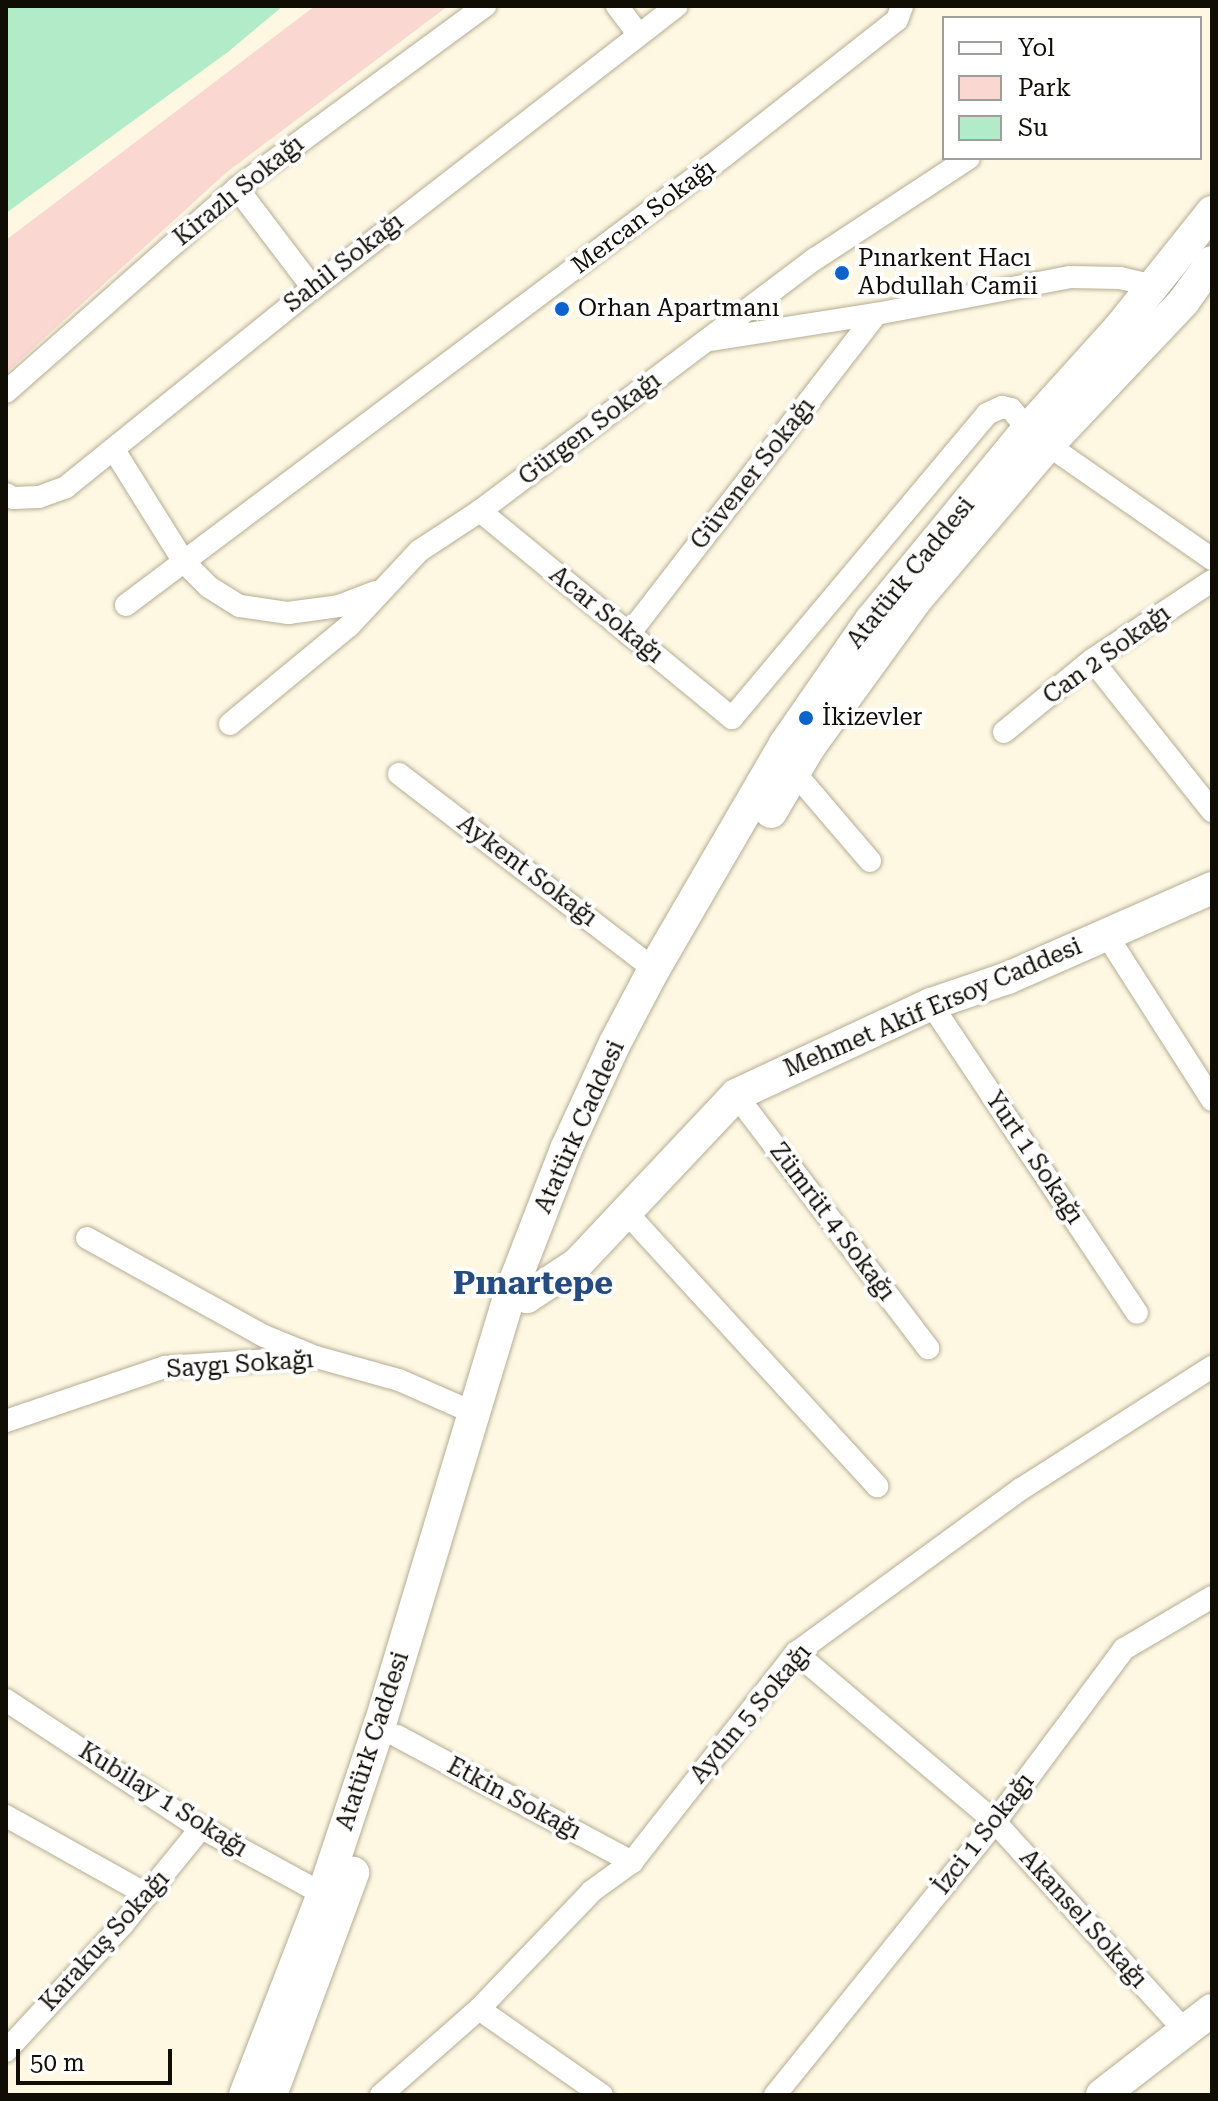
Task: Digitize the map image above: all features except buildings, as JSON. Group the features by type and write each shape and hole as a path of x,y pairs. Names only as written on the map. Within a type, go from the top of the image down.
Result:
{"main road":[{"name":"Atatürk Caddesi","path":"530,1260 624,1064 794,772 916,600 1212,212"},
{"name":"Atatürk Caddesi","path":"271,2095 327,1947 397,1736 519,1294 566,1149 654,969 785,744 862,632 1038,437 1154,328 1198,293 1212,262"},
{"path":"1155,286 1165,294 1198,293"},
{"name":"Mehmet Akif Ersoy Caddesi","path":"519,1294 577,1264 736,1095 931,1004 1008,978 1212,888"},
{"path":"530,1260 577,1264"},
{"name":"Atatürk Caddesi","path":"245,2095 323,1894 381,1721 472,1412 519,1294"},
{"path":"1102,2095 1212,2010"}],"street":[{"name":"Kirazlı Sokağı","path":"6,392 237,188 485,6"},
{"path":"617,6 637,33"},
{"name":"Sahil Sokağı","path":"6,494 13,498 39,497 66,487 313,288 637,33 676,6"},
{"name":"Mercan Sokağı","path":"126,605 736,147 897,20 902,6"},
{"name":"Gürgen Sokağı","path":"230,724 349,626 419,551 480,511 815,259 966,160"},
{"path":"237,188 313,288"},
{"path":"705,341 876,314 1070,277 1120,278 1155,286"},
{"name":"Güvener Sokağı","path":"629,634 876,314"},
{"name":"Acar Sokağı","path":"480,511 732,718 987,414 1002,407 1011,409 1038,437"},
{"path":"1038,437 1212,559"},
{"path":"114,450 184,562 209,587 240,606 288,613 339,606 380,590"},
{"name":"Can 2 Sokağı","path":"1004,732 1092,660 1212,581"},
{"path":"1092,660 1212,811"},
{"path":"794,772 870,861"},
{"name":"Aykent Sokağı","path":"399,774 654,969"},
{"path":"1106,934 1212,1100"},
{"name":"Yurt 1 Sokağı","path":"931,1004 1137,1313"},
{"name":"Zümrüt 4 Sokağı","path":"736,1095 928,1348"},
{"path":"626,1212 877,1486"},
{"path":"87,1238 264,1336 316,1357"},
{"name":"Saygı Sokağı","path":"12,1412 165,1367 316,1357 399,1380 472,1412"},
{"name":"Aydın 5 Sokağı","path":"381,2095 479,2009 592,1891 632,1862 796,1653 1021,1489 1212,1367"},
{"name":"İzci 1 Sokağı","path":"775,2095 995,1822 1124,1649 1212,1597"},
{"name":"Akansel Sokağı","path":"796,1653 995,1822 1185,2031"},
{"name":"Kubilay 1 Sokağı","path":"6,1700 201,1828 323,1894"},
{"name":"Etkin Sokağı","path":"397,1736 632,1862"},
{"path":"6,1816 148,1895"},
{"name":"Karakuş Sokağı","path":"6,2051 148,1895 201,1828"},
{"path":"479,2009 602,2095"}],"green space":[{"path":"315,6 448,6 227,172 6,373 6,240"}],"water":[{"path":"6,6 283,6 228,52 6,213"}],"place":[{"name":"Pınarkent Hacı Abdullah Camii","path":"842,273"},
{"name":"Orhan Apartmanı","path":"562,309"},
{"name":"İkizevler","path":"806,718"}],"district":[{"name":"Pınartepe","path":"533,1283"}]}
